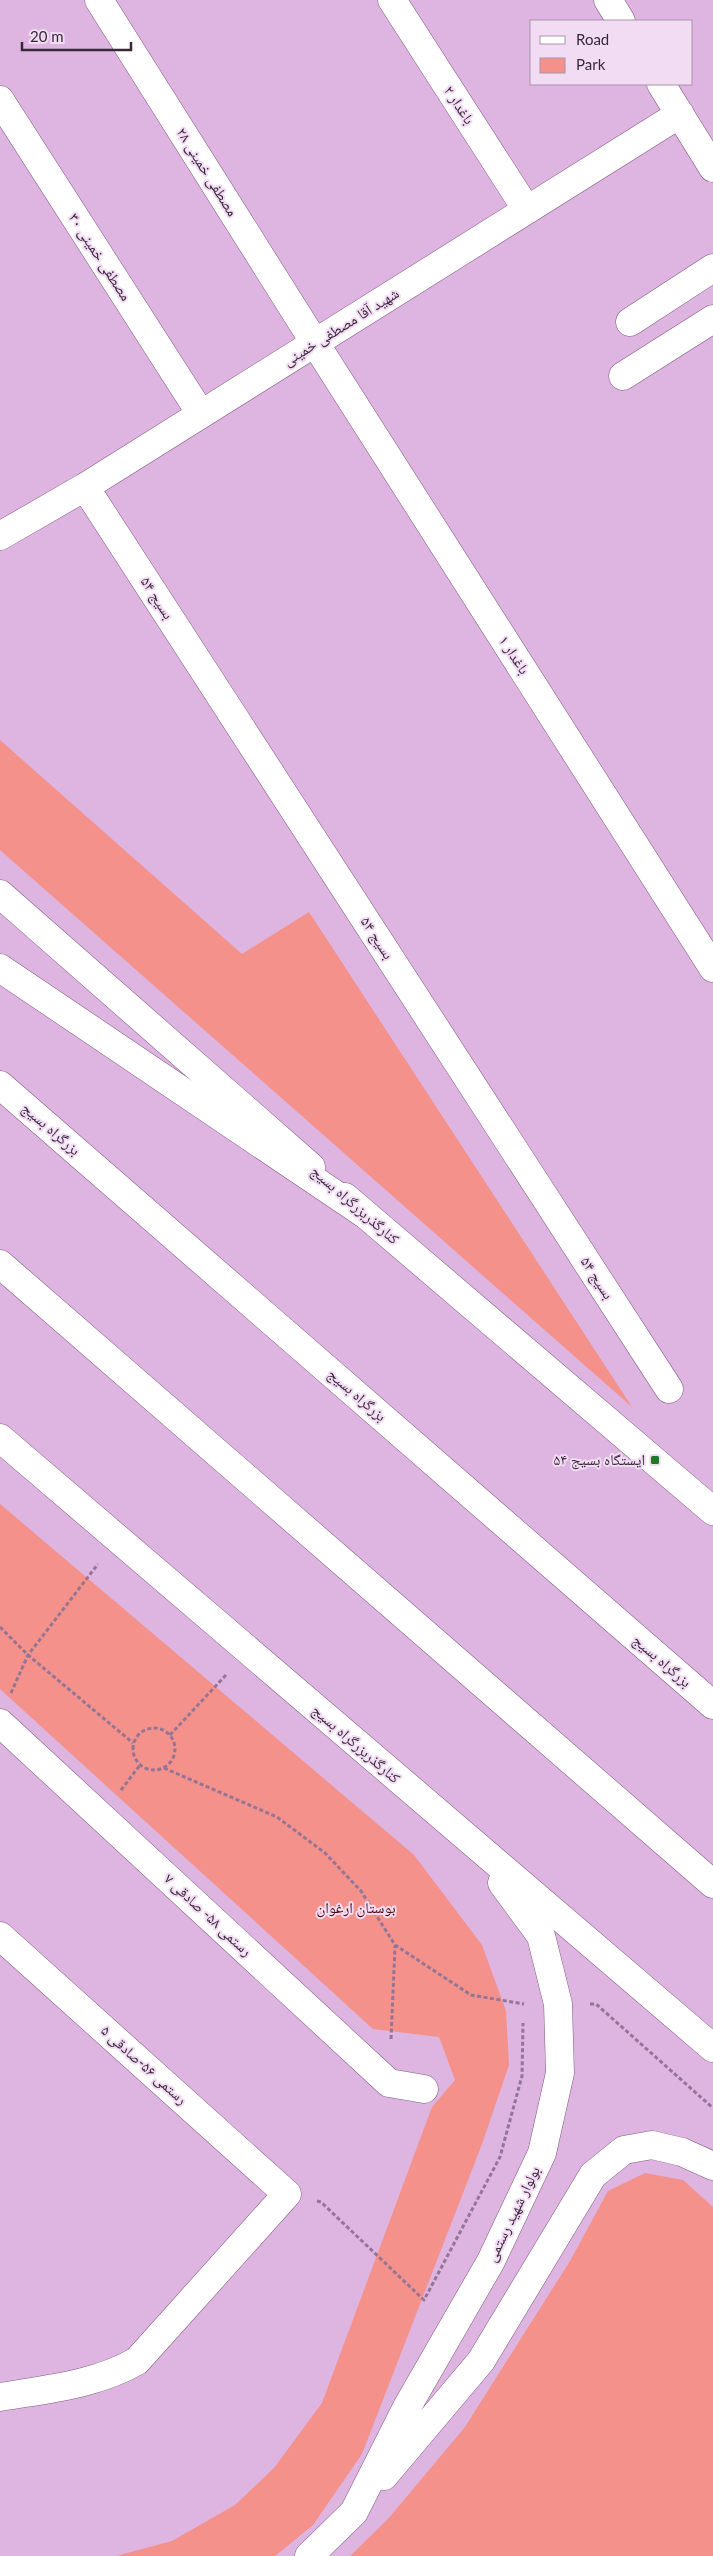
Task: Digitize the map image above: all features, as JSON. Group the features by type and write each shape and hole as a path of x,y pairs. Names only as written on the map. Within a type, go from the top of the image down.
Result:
{"main road":[{"name":"مصطفی خمینی ۲۸","path":"99,0 315,343"},
{"name":"باغدار ۲","path":"392,0 527,210"},
{"path":"608,0 620,20"},
{"path":"662,85 713,168"},
{"name":"مصطفی خمینی ۳۰","path":"0,100 201,414"},
{"name":"شهید آقا مصطفی خمینی","path":"0,536 85,487 680,114"},
{"path":"630,322 713,268"},
{"path":"623,376 713,319"},
{"name":"باغدار ۱","path":"315,343 713,968"},
{"name":"بسیج ۵۴","path":"85,487 669,1389"},
{"name":"کنارگذربزرگراه بسیج","path":"0,894 363,1213 713,1511"},
{"path":"0,968 363,1213"},
{"name":"بزرگراه بسیج","path":"0,1085 713,1705"},
{"path":"0,1264 713,1884"},
{"name":"کنارگذربزرگراه بسیج","path":"0,1438 713,2048"},
{"name":"رستمی ۵۸- صادقی ۷","path":"0,1723 389,2083"},
{"name":"بولوار شهید رستمی","path":"309,2556 354,2512 407,2408 491,2262 542,2153 560,2073 558,2004 541,1936 474,1845"},
{"name":"رستمی ۵۶-صادقی ۵","path":"0,1936 287,2194"},
{"path":"389,2083 424,2089"},
{"path":"354,2512 482,2361 593,2175 624,2150 652,2145 682,2152 713,2166"},
{"path":"0,2397 92,2380 114,2374 137,2361 287,2194"}],"path":[{"path":"10,1696 28,1655 101,1560"},
{"path":"0,1627 28,1655 133,1743"},
{"path":"170,1735 230,1670"},
{"path":"164,1768 173,1759 175,1747 170,1735 160,1729 149,1728 139,1734 133,1743 135,1759 140,1765 152,1770 164,1768 277,1817 325,1853 360,1891 396,1945 471,1995 524,2004 596,2004 713,2108"},
{"path":"389,2083 396,1945"},
{"path":"287,2194 321,2202 424,2300 500,2158 522,2076 524,2004 521,1995"}],"green space":[{"path":"0,740 242,954 309,912 632,1407 0,850"},
{"name":"بوستان ارغوان","path":"0,1504 414,1855 482,1945 506,2011 509,2065 482,2144 362,2454 313,2525 275,2556 116,2556 172,2541 235,2505 274,2468 322,2403 432,2107 455,2080 439,2037 373,2029 0,1689"},
{"path":"645,2173 683,2180 713,2207 713,2556 350,2556 388,2519 465,2427 570,2261 608,2191"}],"place":[{"name":"ایستگاه بسیج ۵۴","path":"655,1460"}]}
